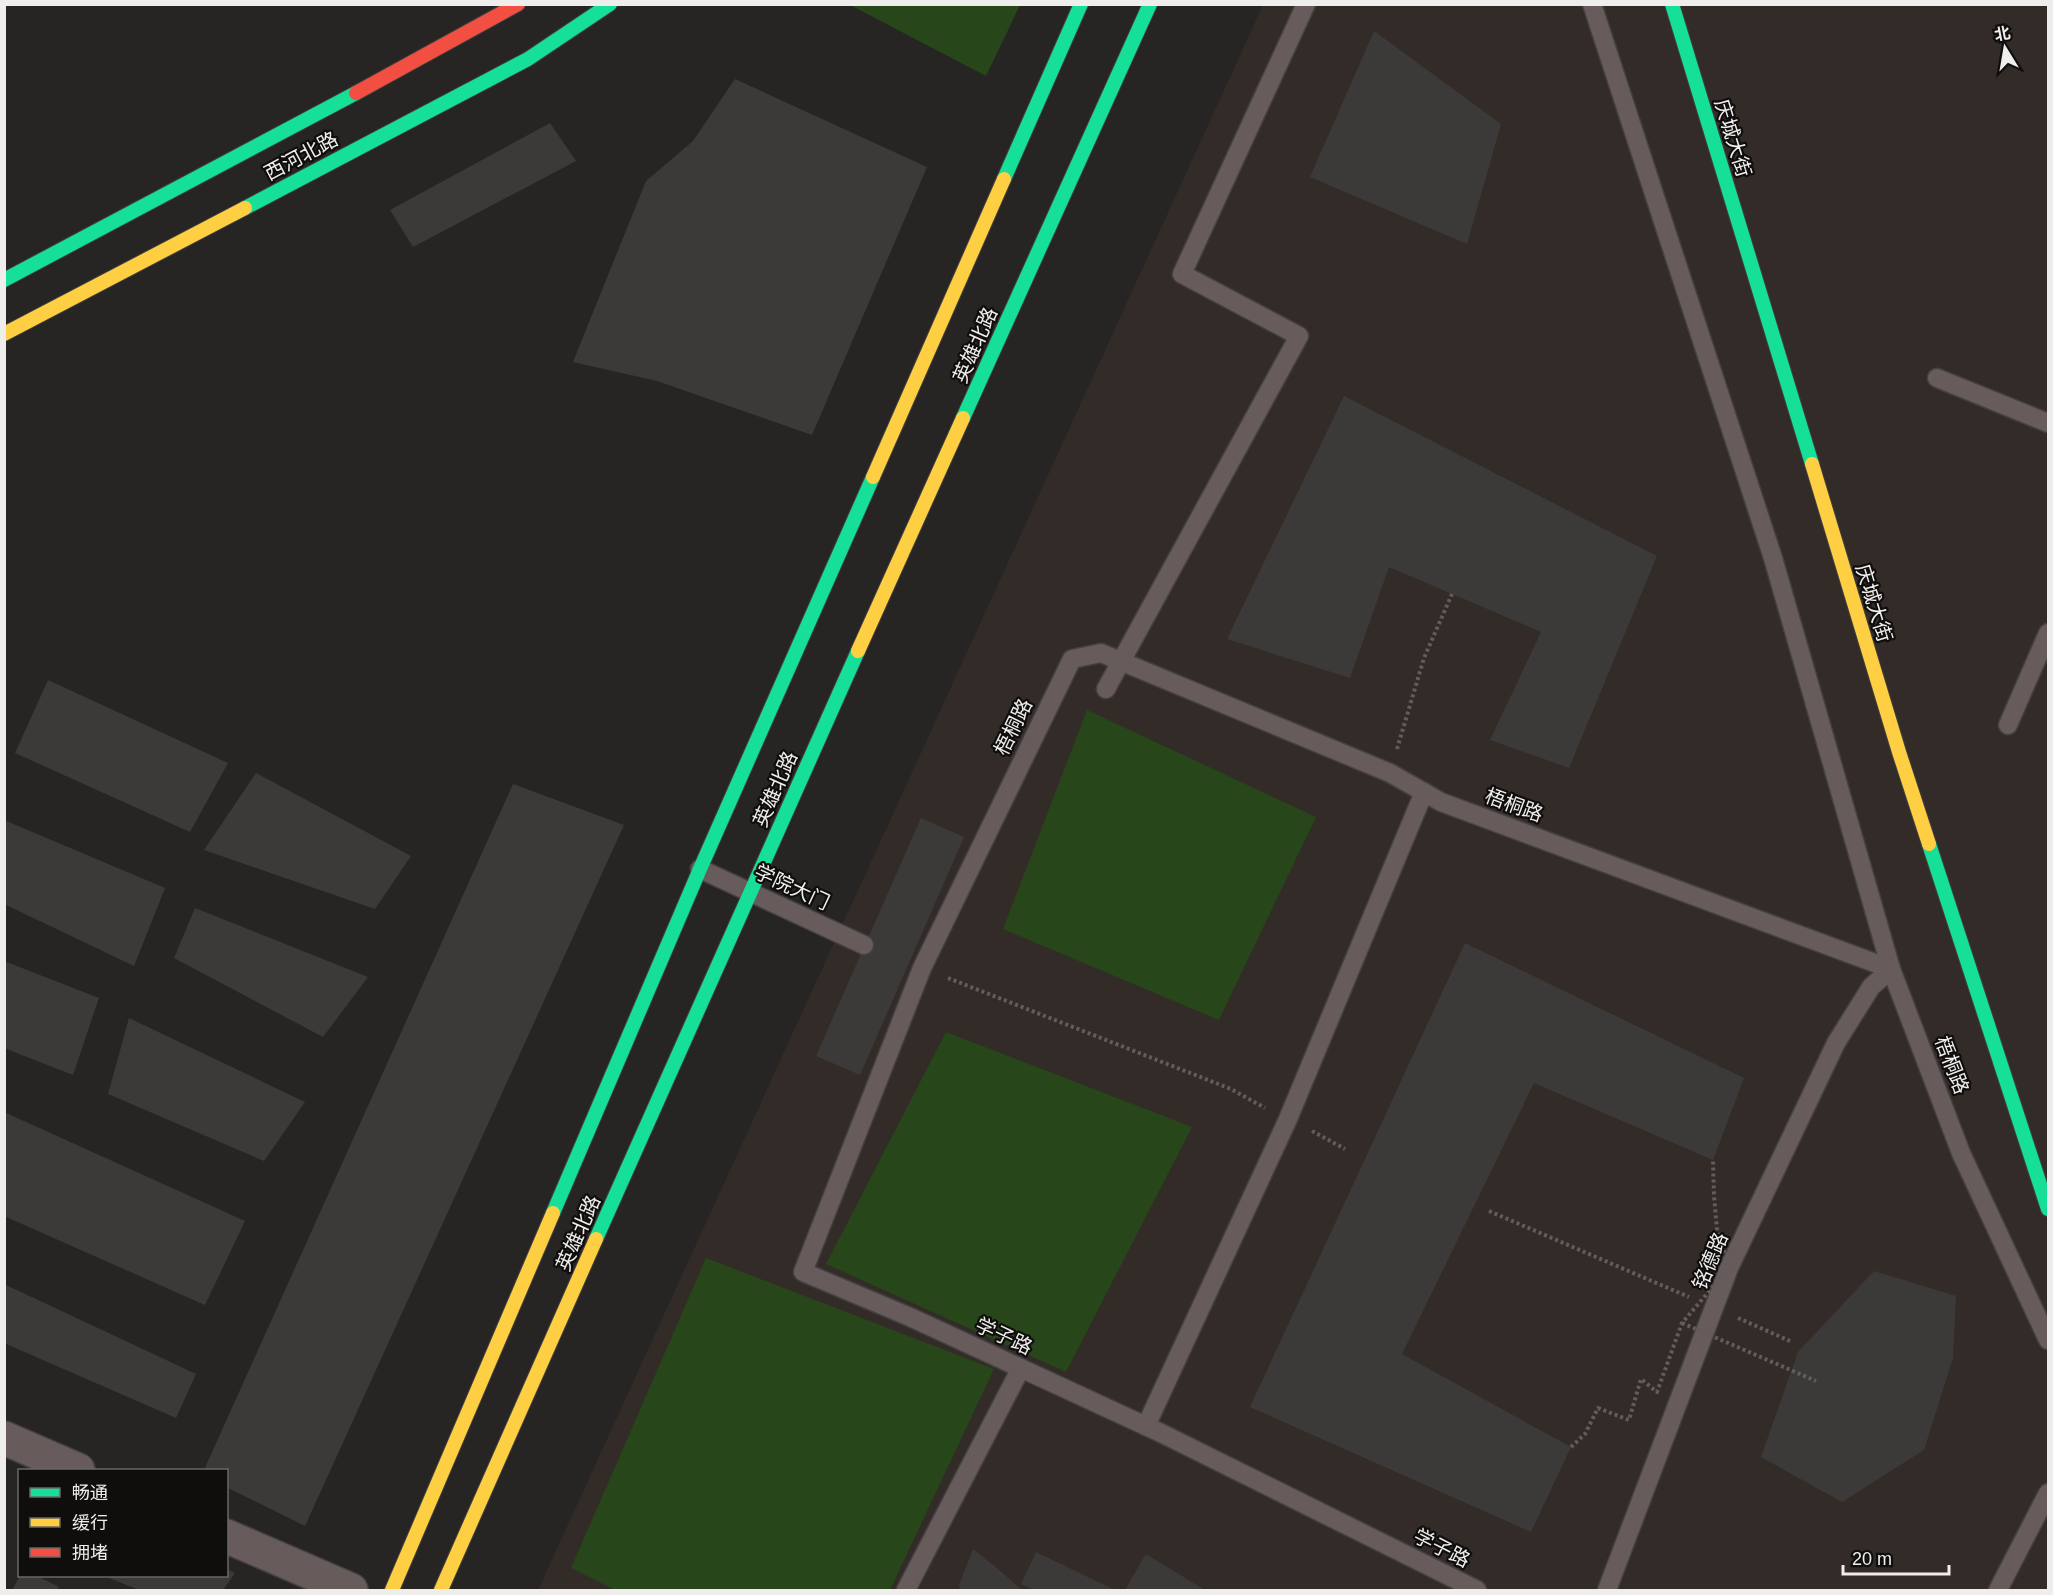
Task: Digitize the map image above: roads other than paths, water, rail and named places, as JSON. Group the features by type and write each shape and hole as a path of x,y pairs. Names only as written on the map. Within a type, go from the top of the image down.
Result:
{"main road":[{"name":"西河北路","path":"4,280 403,68 518,4"},
{"name":"西河北路","path":"4,334 528,59 610,4"},
{"name":"英雄北路","path":"392,1590 700,869 1081,4"},
{"name":"英雄北路","path":"441,1590 750,892 1150,4"},
{"name":"庆城大街","path":"1672,4 1899,752 2049,1209"}],"street":[{"path":"4,1438 76,1469"},
{"path":"228,1537 351,1590"}],"lane":[{"path":"1106,689 1299,336 1182,274 1306,4"},
{"path":"1592,4 1773,558 1891,969"},
{"path":"1937,378 2049,423"},
{"path":"2008,725 2049,633"},
{"name":"梧桐路","path":"922,968 1072,659 1101,653 1390,773 1441,802 1891,969 1961,1153 2049,1340"},
{"path":"1146,1426 1288,1119 1424,792"},
{"name":"学院大门","path":"700,869 864,945"},
{"name":"学子路","path":"922,968 803,1272 910,1317 1146,1426 1472,1589"},
{"name":"铭德路","path":"1607,1590 1730,1268 1836,1043 1871,987 1891,969"},
{"path":"906,1590 1021,1368"},
{"path":"1998,1590 2049,1493"}]}
